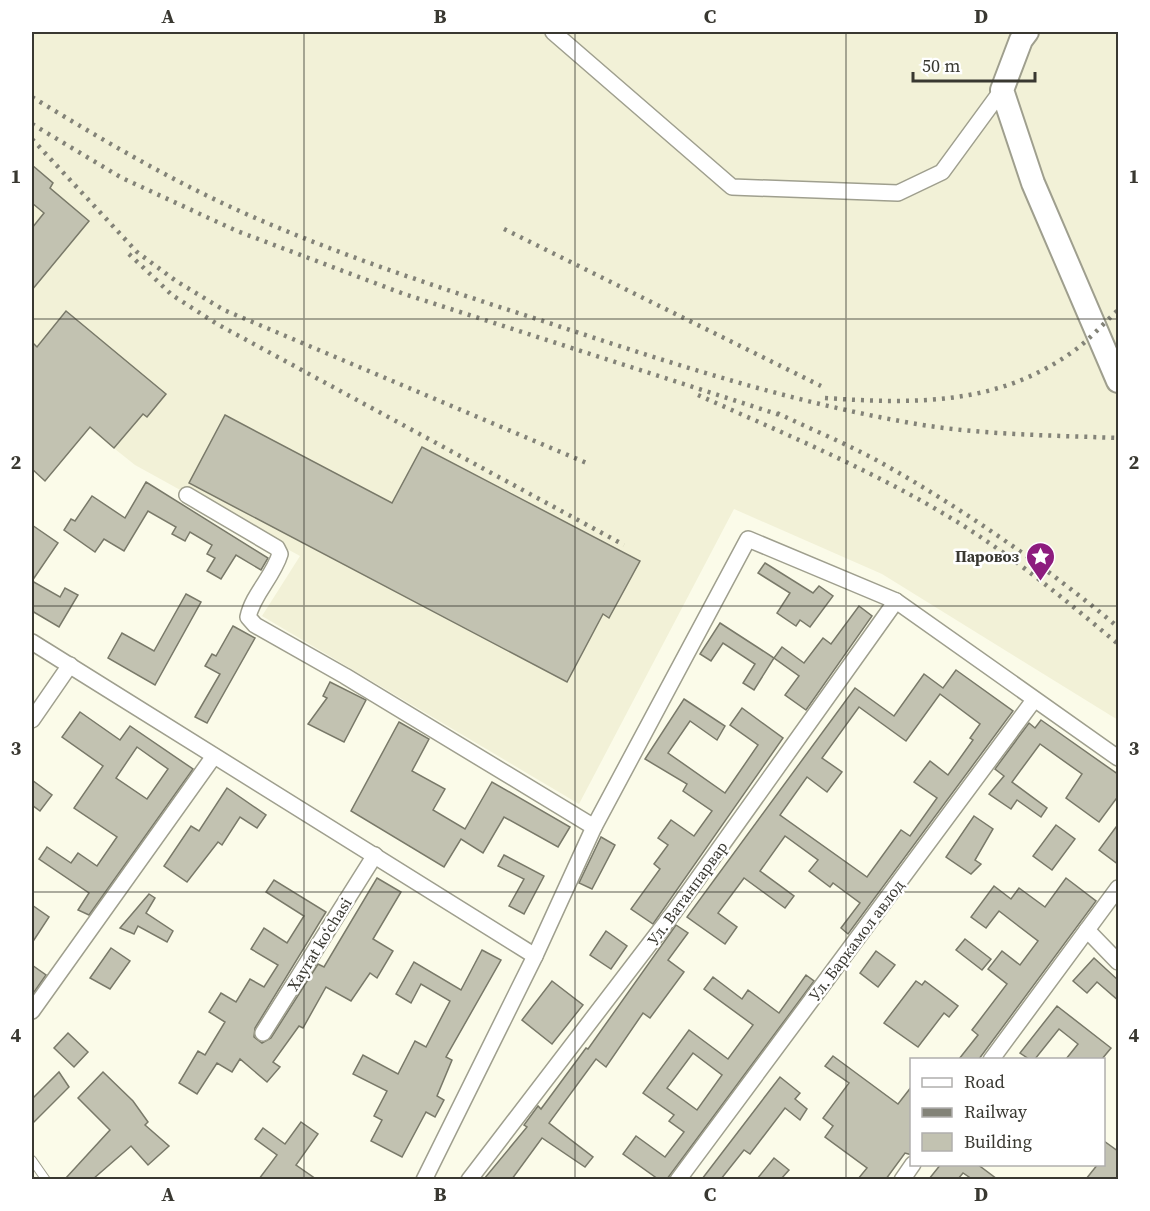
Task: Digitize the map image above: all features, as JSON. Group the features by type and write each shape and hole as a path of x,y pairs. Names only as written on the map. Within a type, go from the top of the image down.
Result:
{"street":[{"path":"553,32 732,188 898,193 942,172 1002,90 1020,34"},
{"path":"1002,90 1034,183 1119,381"},
{"path":"187,495 277,548 280,554 276,568 250,606 248,617 255,625 345,676 594,827"},
{"path":"424,1179 535,956 594,827 748,539 896,601 1119,758"},
{"name":"Ул. Ватанпарвар","path":"469,1179 674,912 896,601"},
{"path":"32,642 535,956"},
{"path":"32,720 70,665"},
{"name":"Ул. Баркамол авлод","path":"678,1179 1034,700"},
{"path":"32,1011 214,756"},
{"name":"Xayrat koʻchasi","path":"262,1033 375,855"},
{"path":"992,1058 1119,888"},
{"path":"1087,930 1119,962"},
{"path":"902,1179 912,1166"}],"lane":[{"path":"32,1160 46,1179"}],"shaded area":[{"path":"32,32 1118,32 1118,720 882,574 734,509 579,804 262,616 300,556 135,465 32,383"}],"building":[{"path":"32,165 53,183 50,188 89,221 32,290 32,228 44,213 32,203"},
{"path":"66,311 166,394 147,417 143,414 114,448 90,427 45,481 32,469 32,342 37,347"},
{"path":"225,415 392,503 422,447 640,561 609,618 603,614 567,682 189,483"},
{"path":"146,482 268,558 261,570 236,555 221,579 207,571 215,558 207,554 212,545 190,532 185,541 172,534 176,527 148,511 124,551 104,539 95,552 64,530 71,519 75,521 92,496 125,518"},
{"path":"32,525 58,543 32,581"},
{"path":"765,563 813,593 819,586 833,596 810,627 800,620 796,626 777,613 790,593 758,573"},
{"path":"32,581 60,597 65,588 78,595 59,627 32,611"},
{"path":"186,594 201,602 155,685 108,658 122,633 154,651"},
{"path":"859,606 872,616 806,710 785,695 799,676 774,658 782,647 804,663 823,638 831,644"},
{"path":"720,623 774,658 754,690 743,683 755,664 723,643 711,661 700,654"},
{"path":"233,626 255,638 207,723 195,717 220,674 205,666 212,654 216,656"},
{"path":"956,670 1013,711 848,934 841,928 860,903 833,883 830,887 809,871 818,860 785,836 760,871 794,896 785,908 744,878 718,913 737,927 725,944 687,917 855,688 894,716 924,674 943,688","holes":["940,694 980,724 970,738 973,740 948,775 930,761 914,782 937,798 910,836 901,830 867,877 780,815 807,777 827,792 842,772 822,758 859,707 906,741"]},
{"path":"330,682 366,700 344,742 308,724 327,698 323,696"},
{"path":"684,699 725,726 717,740 690,721 668,753 725,793 758,745 730,725 742,708 783,738 653,924 631,909 660,869 654,864 668,845 658,838 671,820 694,836 712,811 683,791 687,784 645,759"},
{"path":"80,712 120,740 130,726 193,769 89,915 78,910 89,893 39,859 47,847 71,863 78,853 97,866 117,837 74,808 103,766 62,737","holes":["137,747 168,769 147,799 116,778"]},
{"path":"1041,720 1119,775 1119,795 1099,822 1066,798 1082,774 1040,744 1012,782 1047,808 1041,817 1017,800 1011,809 989,794 1004,776 995,769 1029,723 1035,728"},
{"path":"399,722 429,739 412,771 445,789 433,810 465,829 492,782 570,827 558,847 504,817 483,853 461,839 444,867 351,811"},
{"path":"32,780 52,795 40,811 32,805"},
{"path":"227,788 266,815 257,828 240,817 222,845 218,842 187,882 164,866 191,826 199,831"},
{"path":"974,816 993,829 975,860 981,864 971,874 946,857"},
{"path":"1119,823 1119,865 1099,850"},
{"path":"1056,825 1075,839 1052,870 1033,856"},
{"path":"601,837 615,845 592,889 579,883"},
{"path":"504,855 544,876 524,914 509,906 524,879 498,866"},
{"path":"377,878 401,892 373,939 393,951 377,978 370,973 351,1001 326,987 303,1028 299,1026 273,1062 280,1067 267,1082 240,1059 232,1072 217,1063 197,1094 179,1083 198,1051 205,1055 225,1022 209,1012 221,993 236,1002 250,979 264,987 278,965 251,949 264,928 287,943 304,916 266,892 274,880 326,912 255,1028 254,1037 262,1043 271,1038 318,964 324,967"},
{"path":"1066,878 1096,901 980,1058 960,1058 978,1035 972,1030 1007,984 988,969 1002,951 1020,965 1038,941 999,911 986,928 971,917 994,886 1011,899 1019,888 1045,907"},
{"path":"149,894 155,898 146,913 173,931 167,942 138,926 134,934 120,928"},
{"path":"32,905 49,917 32,943"},
{"path":"676,925 688,933 668,960 684,972 650,1018 643,1013 606,1067 596,1059 549,1123 593,1157 585,1167 542,1138 512,1179 484,1179 527,1127 524,1125 538,1106 541,1109 586,1048 588,1049"},
{"path":"606,931 627,946 611,969 590,955"},
{"path":"965,939 991,959 982,970 956,950"},
{"path":"111,948 130,961 110,989 90,978"},
{"path":"482,950 501,960 446,1057 452,1060 437,1096 444,1100 435,1117 426,1112 402,1157 371,1141 382,1120 374,1116 387,1091 353,1074 363,1055 398,1074 415,1041 426,1047 450,1001 421,984 411,1003 396,994 414,962 461,990"},
{"path":"876,951 895,965 878,987 860,973"},
{"path":"1094,958 1119,981 1119,1001 1097,982 1087,993 1073,981"},
{"path":"32,965 46,975 32,995"},
{"path":"806,975 814,981 667,1179 658,1179 623,1154 636,1136 665,1157 684,1132 669,1121 674,1115 643,1093 689,1030 728,1059 753,1025 704,989 713,977 742,999 748,990 779,1013","holes":["693,1053 722,1075 697,1110 667,1088"]},
{"path":"552,981 583,1005 552,1044 522,1020"},
{"path":"916,981 922,985 925,981 958,1006 949,1017 944,1013 918,1047 884,1023"},
{"path":"1057,1006 1111,1048 1103,1058 1067,1058 1078,1044 1059,1029 1036,1058 1028,1058 1020,1053"},
{"path":"68,1033 88,1052 74,1067 54,1048"},
{"path":"833,1056 898,1104 910,1089 910,1154 905,1153 886,1179 858,1179 867,1168 825,1137 833,1126 823,1118 849,1083 825,1066"},
{"path":"59,1072 69,1087 32,1124 32,1099"},
{"path":"103,1072 133,1101 148,1122 145,1125 169,1146 148,1165 131,1146 93,1179 65,1179 110,1130 78,1098"},
{"path":"780,1077 800,1093 795,1099 807,1109 800,1120 785,1108 750,1154 744,1150 721,1179 702,1179"},
{"path":"301,1122 318,1134 296,1165 316,1179 259,1179 277,1155 255,1139 263,1128 285,1144"},
{"path":"1105,1142 1119,1152 1119,1179 1086,1179 1096,1166 1105,1166"},
{"path":"774,1158 789,1170 781,1179 757,1179"},
{"path":"939,1166 980,1166 997,1179 972,1179 963,1173 958,1179 929,1179"}],"railway":[{"path":"32,97 163,173 281,229 434,285 679,365 811,402 927,426 1009,434 1118,438"},
{"path":"32,124 122,178 237,231 404,294 783,416"},
{"path":"32,139 137,252 176,281 224,310 589,464"},
{"path":"504,229 821,386"},
{"path":"129,254 172,295 217,324 624,545"},
{"path":"825,398 923,400 955,397 1016,382 1046,368 1081,346 1118,310"},
{"path":"698,395 830,454 928,504 1021,566 1118,644"},
{"path":"777,413 874,459 918,484 1035,562 1118,627"}],"place":[{"name":"Паровоз","path":"1040,582"}]}
